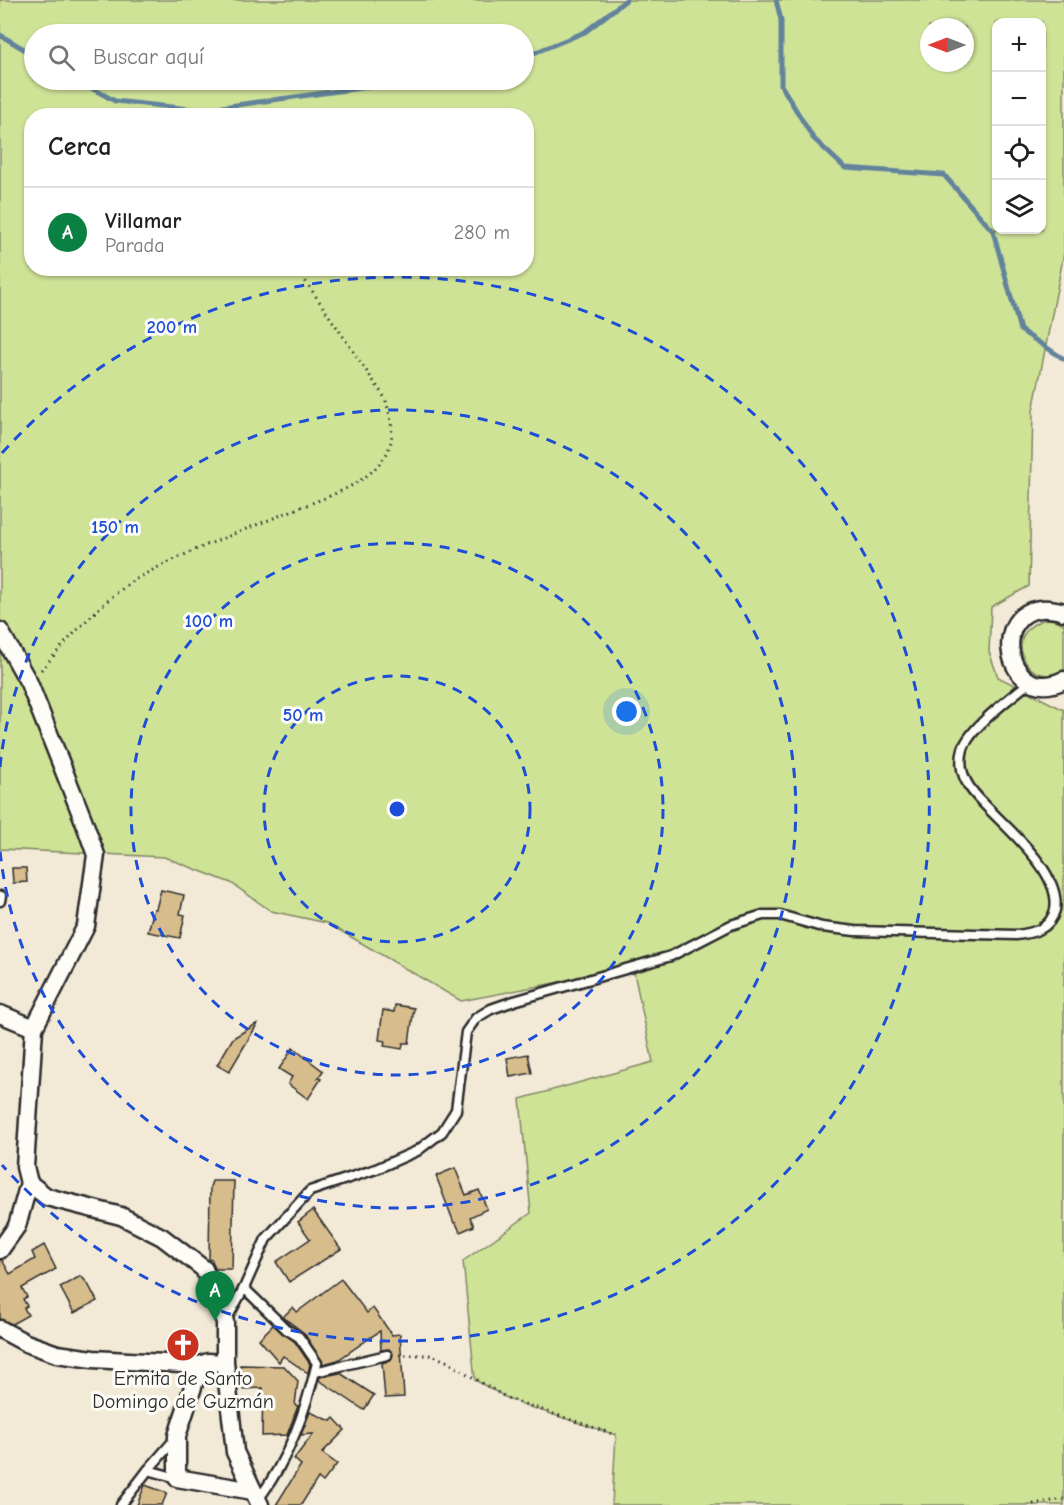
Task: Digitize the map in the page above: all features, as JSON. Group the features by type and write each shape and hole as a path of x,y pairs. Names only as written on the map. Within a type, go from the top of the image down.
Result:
{"street":[{"path":"1064,612 1049,607 1032,611 1018,621 1011,632 1009,642 1011,659 1020,674 1044,685 1057,684 1064,680"},
{"path":"0,631 28,683 84,819 96,855 86,926 34,1028 25,1167 29,1183 17,1226 0,1250"},
{"path":"0,1014 34,1028"},
{"path":"29,1183 47,1197 121,1216 162,1237 204,1269 225,1322 225,1363 235,1452 257,1498"},
{"path":"0,1329 26,1343 57,1354 93,1359 200,1365 208,1362 225,1363"},
{"path":"200,1365 177,1436 177,1478 257,1498"}],"lane":[{"path":"225,1322 244,1288 266,1239 310,1191 397,1160 417,1151 442,1132 456,1110 466,1032 476,1018 491,1009 671,956 731,925 763,915 780,915 822,927 855,931 1016,935 1029,934 1044,928 1053,917 1056,901 1054,888 1042,866 966,783 961,767 963,749 974,730 1031,681"},
{"path":"244,1288 286,1329 299,1337 317,1363 299,1427 267,1487 257,1498"},
{"path":"315,1372 387,1355"},
{"path":"121,1505 177,1436"},
{"path":"148,1470 177,1478"}],"path":[{"path":"28,683 80,626 133,580 205,546 356,483 384,458 391,445 392,434 392,419 385,398 303,276"},
{"path":"387,1355 421,1353 432,1355 507,1398 616,1435"},
{"path":"1027,1505 1064,1499"}],"green space":[{"path":"0,0 1064,0 1064,253 1033,411 1029,586 991,607 989,652 998,677 1064,710 1064,1505 612,1505 616,1435 530,1407 507,1398 475,1380 463,1261 531,1213 520,1099 653,1062 633,968 461,1001 327,923 271,911 231,883 164,857 0,849"},
{"path":"1047,619 1064,624 1064,670 1051,675 1039,673 1029,667 1023,657 1021,646 1024,635 1032,625"}],"building":[{"path":"12,868 26,868 27,882 13,883"},
{"path":"161,890 184,895 180,914 185,915 180,938 148,932"},
{"path":"395,1005 414,1008 409,1043 403,1043 402,1049 384,1046 385,1041 379,1040 383,1010 394,1012"},
{"path":"258,1023 229,1072 217,1065 233,1038"},
{"path":"293,1048 323,1071 318,1078 321,1079 308,1099 288,1084 292,1077 279,1069"},
{"path":"528,1054 532,1073 510,1077 507,1058"},
{"path":"455,1168 466,1195 479,1190 487,1209 470,1217 474,1226 460,1232 454,1223 436,1176"},
{"path":"212,1181 234,1181 232,1269 215,1269 212,1260 209,1259"},
{"path":"313,1210 341,1249 289,1282 276,1262 310,1239 298,1222"},
{"path":"44,1245 56,1269 22,1288 27,1297 23,1299 28,1315 12,1324 0,1319 0,1260 10,1274 35,1259 32,1252"},
{"path":"81,1276 97,1301 74,1313 60,1287"},
{"path":"341,1279 367,1313 373,1308 392,1335 400,1334 404,1397 385,1398 382,1363 391,1360 393,1354 389,1349 381,1350 380,1331 338,1360 323,1364 304,1333 283,1317 293,1307 297,1312"},
{"path":"273,1325 295,1342 310,1364 308,1373 283,1356 279,1362 259,1339"},
{"name":"Ermita de Santo Domingo de Guzmán","path":"193,1334 197,1350 172,1353 169,1339"},
{"path":"240,1365 284,1366 298,1381 295,1405 298,1406 287,1435 262,1436 263,1388 241,1389"},
{"path":"340,1373 374,1395 364,1410 319,1380 320,1377"},
{"path":"310,1412 331,1421 334,1418 345,1430 322,1453 337,1464 323,1482 318,1478 301,1505 276,1505 301,1465 294,1459 313,1434 301,1435"},
{"path":"145,1485 167,1493 162,1505 137,1505"}],"waterway":[{"path":"534,53 585,32 626,0"},
{"path":"776,0 781,20 781,85 813,138 845,168 944,175 993,231 1020,330 1064,359"},
{"path":"0,35 24,49"},
{"path":"95,90 115,101 181,108"},
{"path":"215,108 346,90"}],"place":[{"name":"Villamar","path":"215,1321"},
{"name":"Ermita de Santo Domingo de Guzmán","path":"183,1345"}]}
